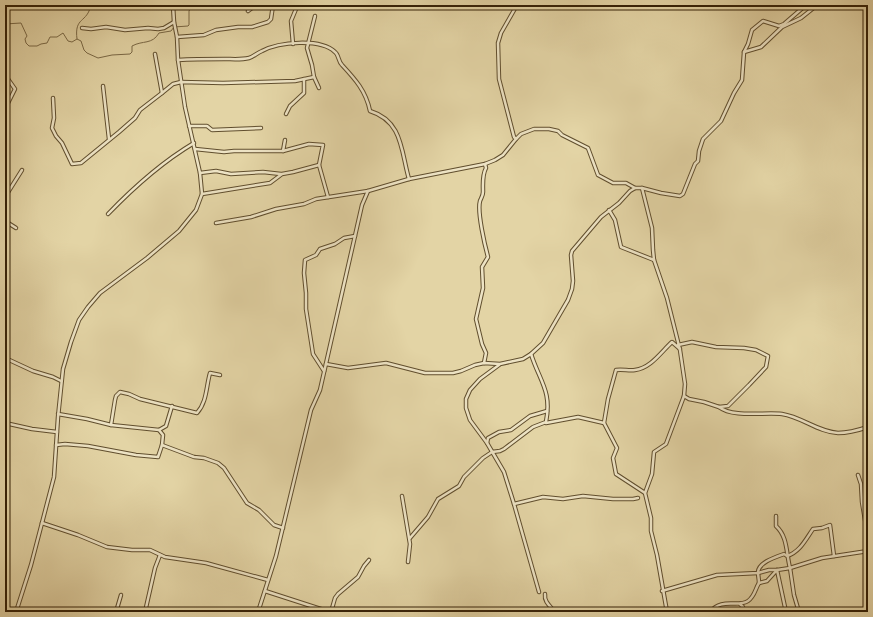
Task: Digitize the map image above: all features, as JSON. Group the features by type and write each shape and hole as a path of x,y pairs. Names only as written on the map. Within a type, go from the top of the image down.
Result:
{"street":[{"path":"16,612 31,565 54,477 58,414 63,369 71,342 83,313 100,293 147,258 179,231 196,210 202,194 200,173 181,82 173,5"},
{"path":"248,11 252,8 264,5"},
{"path":"177,37 204,35 216,30 252,27 268,22 271,19 273,5"},
{"path":"293,44 291,20 296,9 296,5"},
{"path":"516,139 514,137 499,79 498,43 501,33 517,5"},
{"path":"216,223 251,217 276,209 304,204 316,198 368,191 409,179 485,164 503,155 524,132 544,128 558,131 562,135 588,148 598,175 613,183 626,183 635,188 642,188 680,196 683,194 695,164 698,161 699,151 703,139 721,121 742,80 744,52 752,30 758,23 763,21 779,26 784,24 806,5"},
{"path":"744,52 761,47 782,27 801,18 816,6"},
{"path":"315,16 307,48 314,77 319,88"},
{"path":"82,28 91,29 106,27 125,30 148,28 158,29 174,25"},
{"path":"178,60 250,58 262,50 308,42 320,44 334,50 337,54 338,60 363,89 370,110 382,116 394,129 400,141 409,179"},
{"path":"155,54 162,93"},
{"path":"5,70 8,79 15,89 5,109"},
{"path":"53,98 54,118 52,128 62,143 72,164 81,163 135,118 140,110 174,84 181,82 223,83 295,81 314,77"},
{"path":"286,114 290,106 304,93 304,79"},
{"path":"104,86 109,139"},
{"path":"189,126 207,126 212,130 261,128"},
{"path":"283,151 285,140"},
{"path":"108,214 122,199 163,165 178,153 194,144"},
{"path":"195,149 224,152 283,151 309,144 323,145 319,165 328,197"},
{"path":"484,363 486,353 482,344 476,319 483,288 482,267 488,257 480,209 480,201 483,195 484,172 486,168 485,164"},
{"path":"200,173 216,171 231,174 263,172 282,174 319,165"},
{"path":"5,197 22,170"},
{"path":"202,194 270,183 282,174"},
{"path":"326,364 348,368 386,363 428,373 462,371 484,363 500,364 523,359 543,343 570,294 573,281 572,251 594,225 635,188"},
{"path":"642,188 652,228 654,260 680,350 685,384 684,396 666,444 654,452 652,474 645,493 648,512 651,518 651,531 657,555 666,612"},
{"path":"258,612 266,592 283,528 311,410 320,390 362,206 368,191"},
{"path":"610,210 615,220 622,247 654,260"},
{"path":"5,221 16,228"},
{"path":"324,371 313,354 306,309 304,272 305,260 316,255 320,249 335,244 344,238 355,236"},
{"path":"645,493 616,474 613,458 617,448 604,423 608,399 616,370 637,370 654,361 672,342 680,350"},
{"path":"678,345 692,342 716,347 744,348 756,350 768,356 766,367 728,406 719,407 689,399 684,396"},
{"path":"531,354 544,384 548,404 545,423"},
{"path":"5,358 33,371 61,381"},
{"path":"500,364 473,385 466,399 466,408 470,420 487,443 504,472 539,592"},
{"path":"111,425 116,396 122,392 140,399 197,413 200,410 207,392 210,373 220,375"},
{"path":"58,414 87,418 111,425 159,430 166,426 172,406"},
{"path":"719,407 723,411 731,413 781,414 792,416 825,430 838,433 868,427"},
{"path":"487,443 488,438 496,433 511,430 530,416 547,411"},
{"path":"410,538 428,517 438,499 459,486 472,467 492,452 504,449 533,427 545,423 578,417 604,423"},
{"path":"5,423 32,429 57,432"},
{"path":"56,445 65,444 88,446 156,458 160,454 164,435 159,430"},
{"path":"162,445 194,457 204,458 218,463 224,468 247,503 259,510 274,526 283,528"},
{"path":"858,474 861,484 862,502 868,538"},
{"path":"402,496 410,538 408,562"},
{"path":"514,504 543,497 563,499 583,496 633,500 638,498"},
{"path":"776,516 776,526 781,530 785,539 794,595 800,612"},
{"path":"42,523 108,547 132,550 150,550 160,555 212,565 268,580"},
{"path":"759,583 758,572 764,563 784,554 787,556 792,554 799,549 813,529 830,525 834,556"},
{"path":"662,591 717,575 790,568 807,562 834,556 868,551"},
{"path":"145,612 155,568 160,555"},
{"path":"266,592 323,611 331,612 335,598 358,577 364,566 370,560"},
{"path":"710,612 718,606 729,603 748,602 755,593 755,588 759,583 767,581 777,570"},
{"path":"777,570 786,612"},
{"path":"545,594 544,599 555,612"},
{"path":"116,612 121,595"},
{"path":"740,603 743,612"},
{"path":"314,607 315,612"}],"waterway":[{"path":"77,39 77,27 87,15 91,5"},
{"path":"5,24 21,23 27,36 25,39 26,43 29,46 37,46 47,43 50,37 57,37 63,33 68,41 72,42 77,39 81,41 84,50 98,58 112,55 130,54 132,52 132,46 136,44 150,41 159,33 171,31 174,27 188,26 189,11 192,5"}]}
